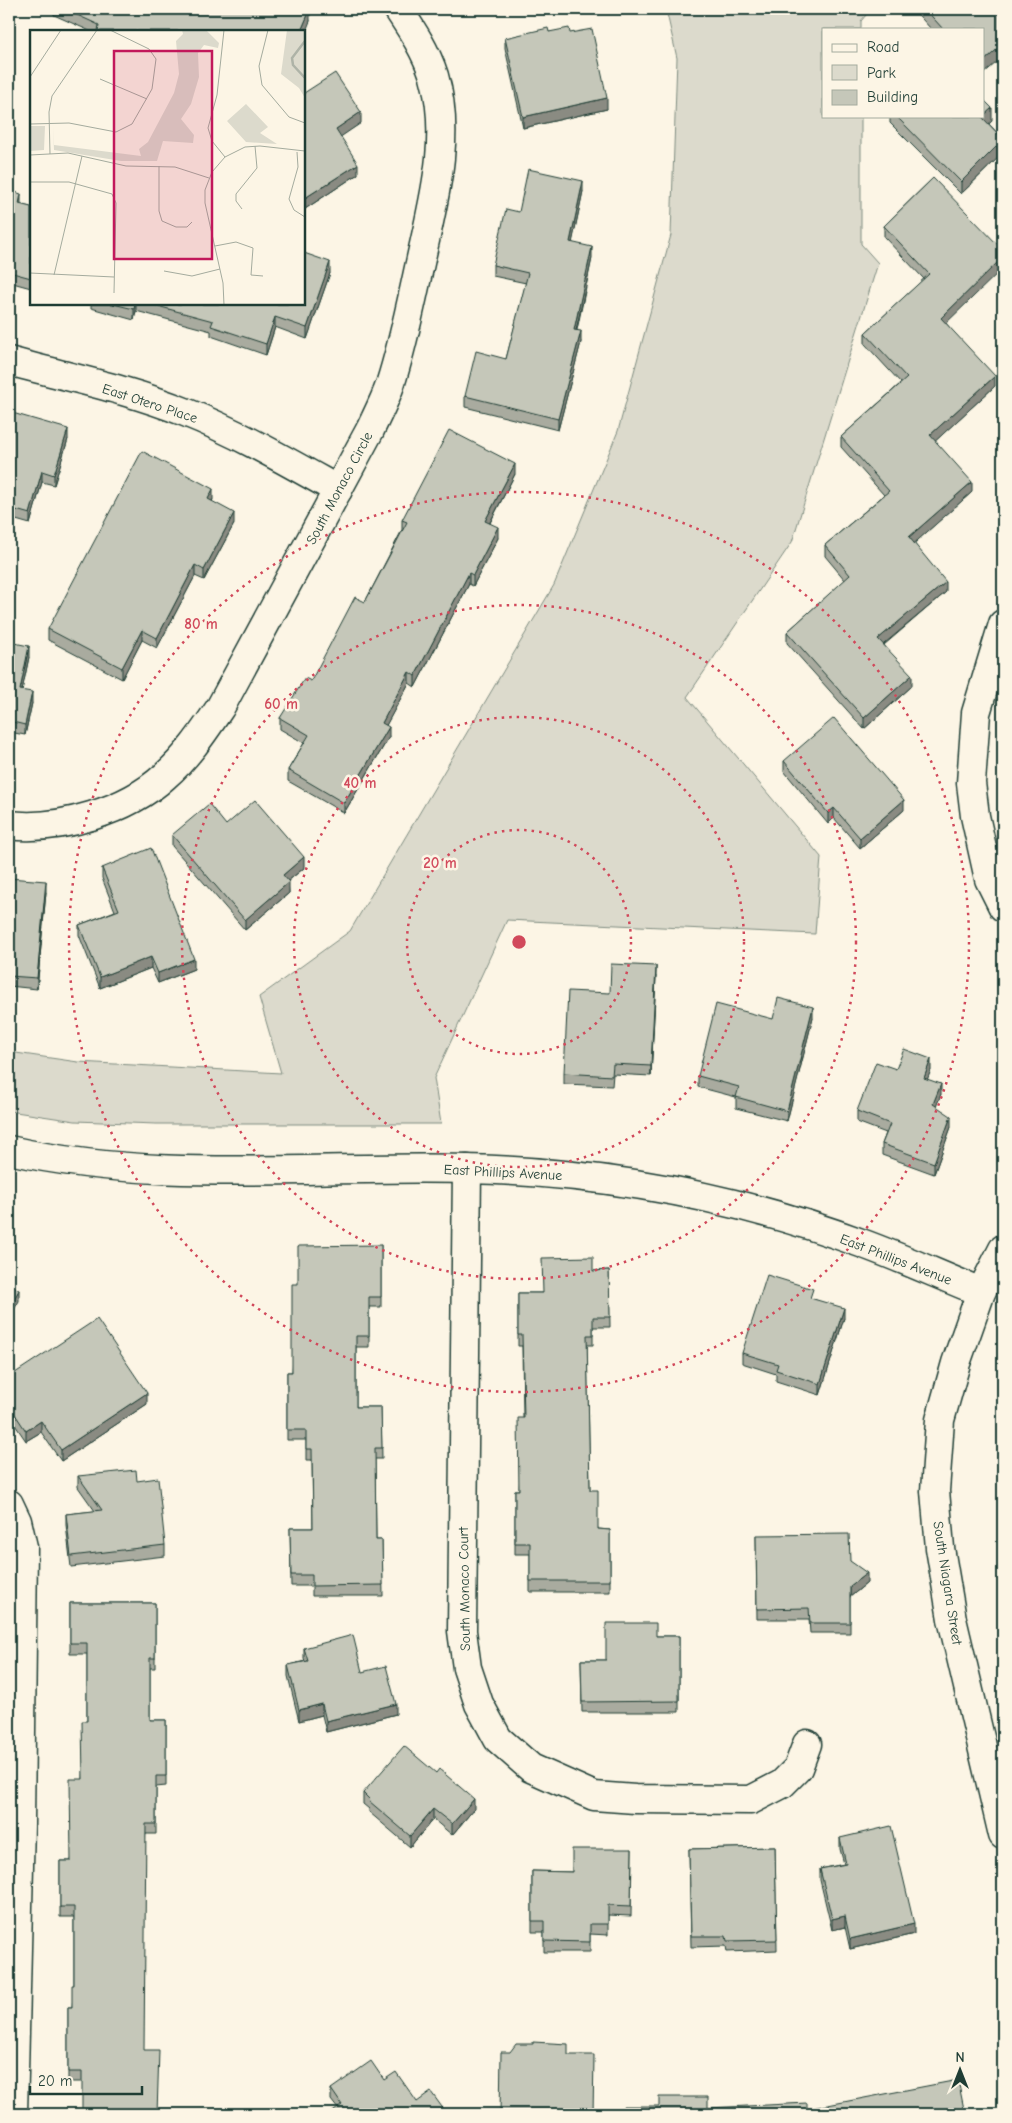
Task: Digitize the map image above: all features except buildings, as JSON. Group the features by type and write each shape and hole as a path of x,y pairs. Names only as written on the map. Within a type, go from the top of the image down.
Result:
{"street":[{"name":"South Monaco Circle","path":"9,825 27,827 68,822 101,812 136,796 164,777 194,746 220,708 370,430 390,387 403,339 436,190 441,147 440,111 434,76 420,41 398,9"},
{"name":"East Otero Place","path":"9,361 141,397 185,412 278,457 338,490"},
{"path":"1003,624 976,713 971,783 975,816 990,879 1003,907"},
{"name":"East Phillips Avenue","path":"9,1150 126,1169 247,1172 466,1169 565,1174 624,1181 695,1194 774,1214 861,1243 981,1292"},
{"name":"South Monaco Court","path":"466,1169 462,1631 467,1668 479,1704 498,1739 531,1768 594,1796 635,1799 751,1800 782,1784 798,1768 807,1744"},
{"name":"South Niagara Street","path":"1003,1249 981,1292 956,1363 940,1420 935,1491 940,1548 952,1619 1003,1835"},
{"path":"9,1504 17,1521 23,1547 20,1824 13,2114"}],"green space":[{"path":"666,9 871,9 861,21 861,28 822,28 822,118 861,118 861,244 878,263 792,542 687,697 821,857 815,934 507,920 434,1078 441,1124 156,1124 75,1121 9,1111 9,1052 78,1062 281,1073 259,997 350,931 554,585 618,431 671,235 677,58"}]}
